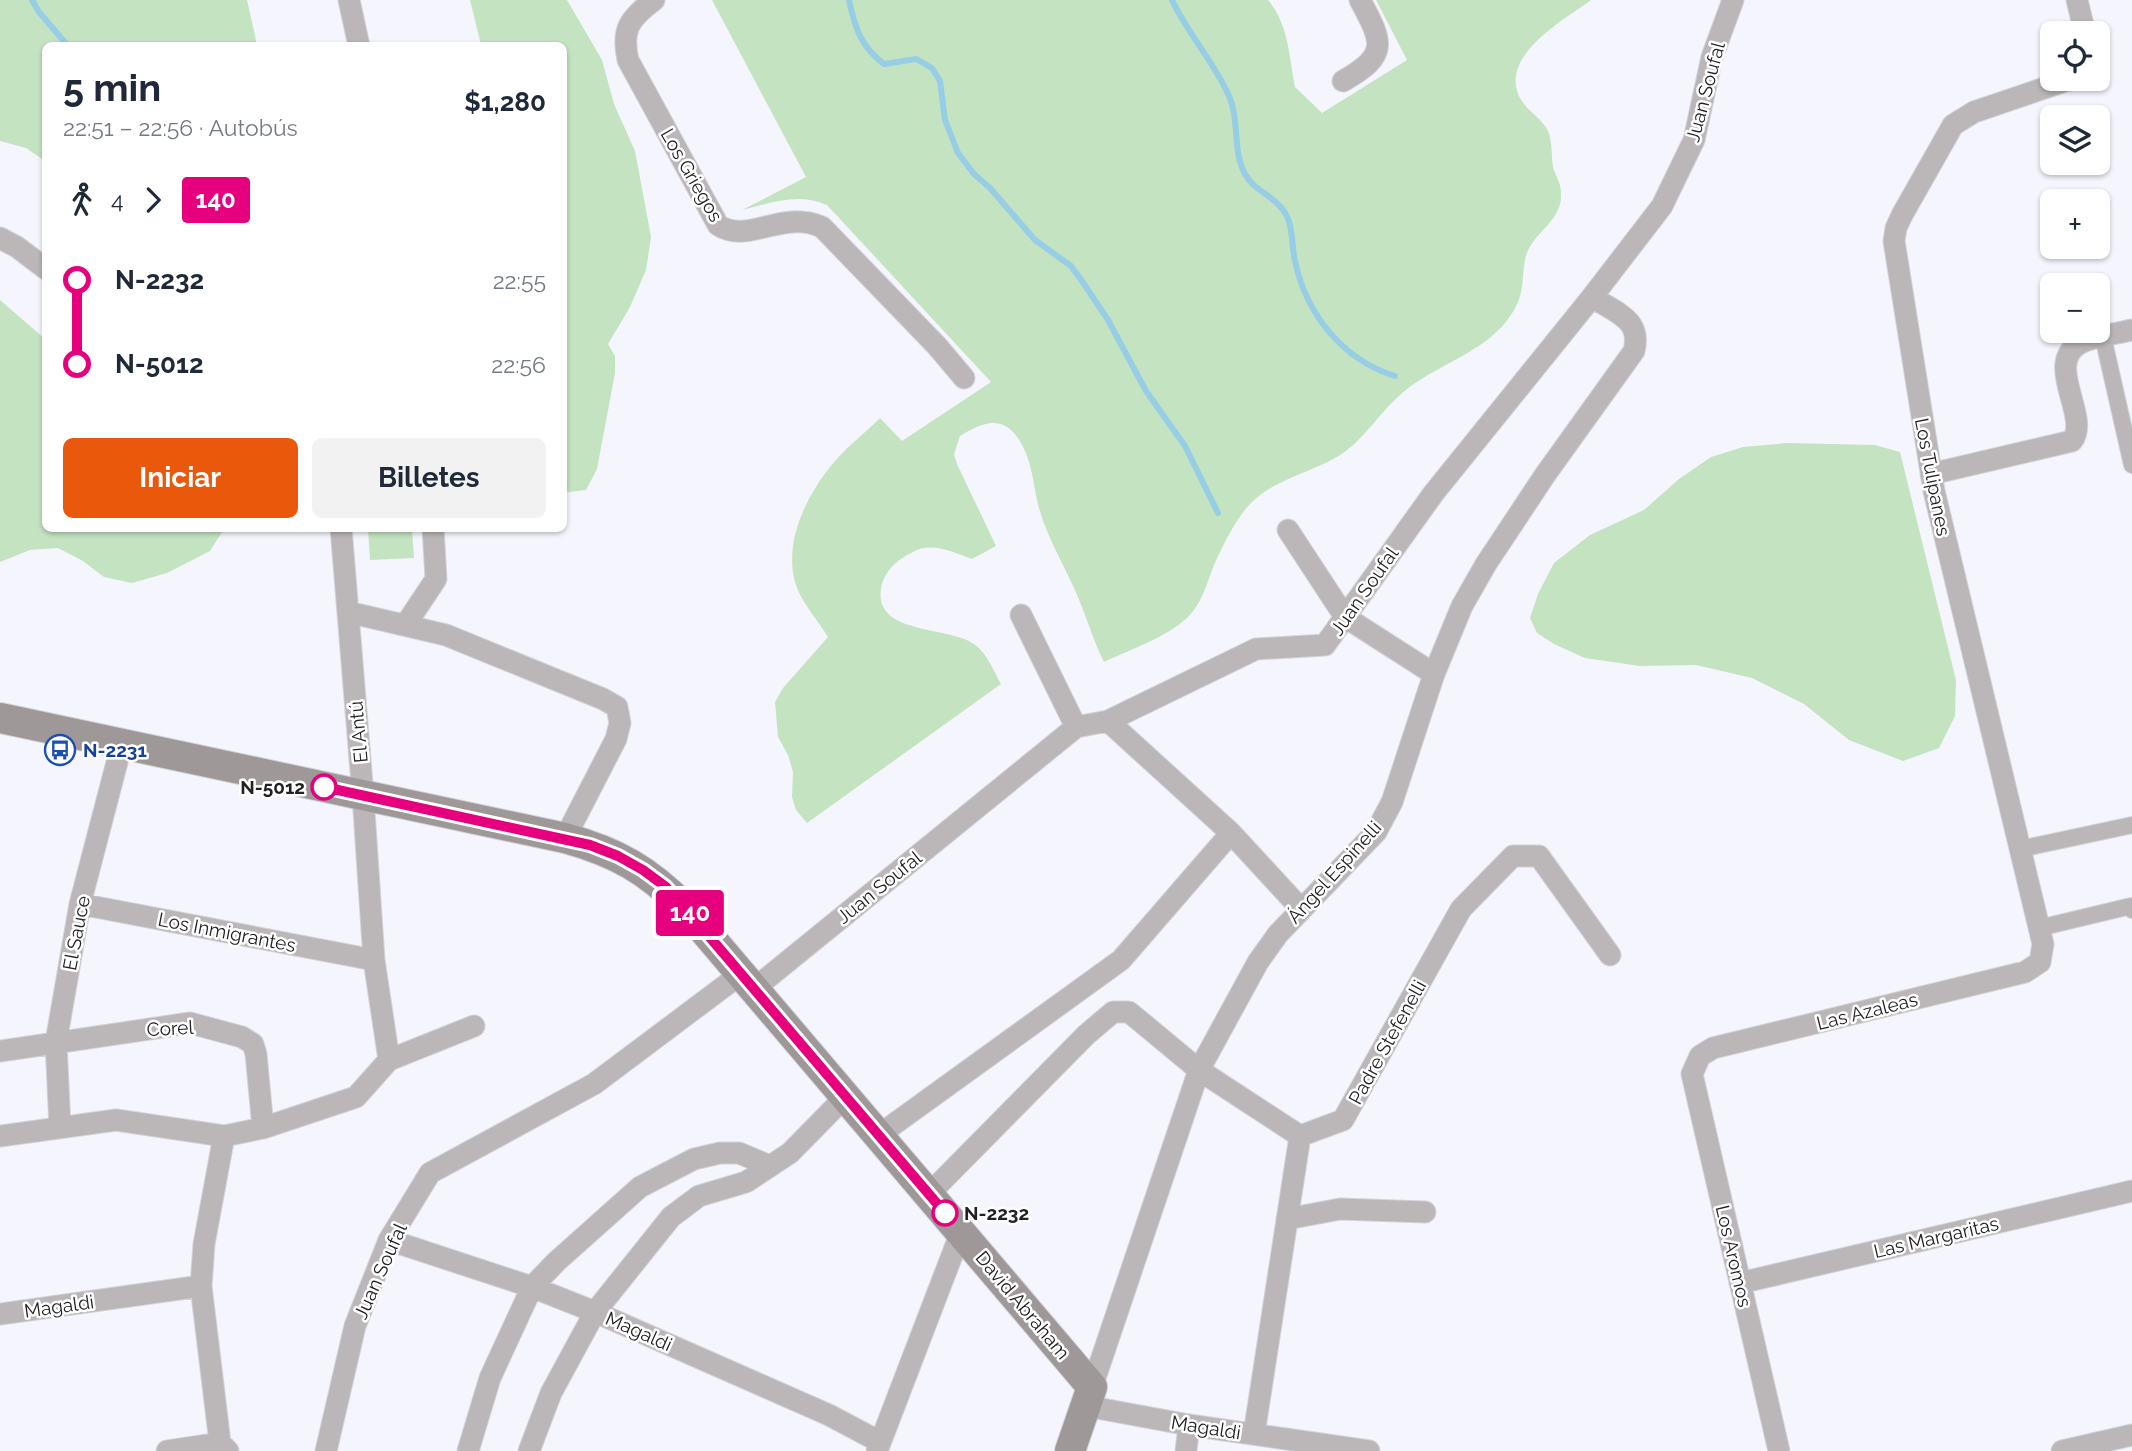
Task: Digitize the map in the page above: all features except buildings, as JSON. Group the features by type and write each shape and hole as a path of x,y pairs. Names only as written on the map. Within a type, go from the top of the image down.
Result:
{"main road":[{"name":"David Abraham","path":"0,718 565,838 618,856 643,870 666,887 685,908 846,1096 961,1232 1089,1396"},
{"name":"Ángel Espinelli","path":"1070,1451 1089,1396"}],"street":[{"path":"349,0 358,42"},
{"name":"Los Griegos","path":"654,0 640,11 628,27 625,48 628,60 718,225 734,233 785,221 812,222 822,227 964,377"},
{"path":"1343,81 1365,68 1373,61 1376,53 1376,35 1360,0"},
{"name":"Juan Soufal","path":"326,1451 355,1326 389,1240 430,1173 594,1084 748,981 1076,727 1108,721 1256,649 1325,645 1433,494 1662,206 1694,140 1712,57 1734,0"},
{"path":"2077,0 2082,21"},
{"name":"Los Tulipanes","path":"2040,90 1974,112 1953,125 1896,228 1895,255 1937,509 2043,944 2040,962"},
{"path":"0,238 42,266"},
{"name":"Ángel Espinelli","path":"1089,1396 1199,1070 1258,962 1278,934 1376,832 1396,792 1434,674 1462,606 1486,564 1545,475 1634,351 1637,337 1633,325 1592,297"},
{"path":"2110,336 2132,331"},
{"path":"1931,474 2072,441 2077,430 2067,380 2067,361 2076,345 2083,343"},
{"path":"2104,343 2132,466"},
{"path":"1288,530 1345,617 1434,674"},
{"name":"El Antú","path":"341,532 374,960 389,1060"},
{"path":"406,624 436,579 433,532"},
{"path":"348,612 406,624 468,644 617,707 620,723 616,739 565,838"},
{"path":"1021,615 1076,727"},
{"path":"1108,721 1231,833 1301,909"},
{"name":"El Sauce","path":"60,1128 57,1042 80,904 122,743"},
{"path":"2020,849 2132,825"},
{"path":"879,1135 1121,960 1231,833"},
{"name":"Padre Stefenelli","path":"1300,1136 1343,1120 1461,909 1513,856 1539,856 1610,955"},
{"name":"Los Inmigrantes","path":"80,904 374,960"},
{"path":"2039,928 2131,906 2132,910"},
{"name":"Las Azaleas","path":"1696,1061 1713,1048 2025,972 2040,962"},
{"path":"929,1194 1086,1035 1113,1012 1129,1012 1199,1070 1300,1136 1254,1434"},
{"name":"Corel","path":"0,1051 190,1023 242,1037 253,1044 256,1054 263,1128"},
{"path":"0,1136 116,1120 224,1136 263,1128 356,1097 389,1060 474,1026"},
{"name":"Los Aromos","path":"1696,1061 1693,1080 1779,1451"},
{"path":"529,1451 551,1393 596,1312 671,1217 699,1196 746,1182 770,1167 790,1153 846,1096"},
{"path":"167,1451 224,1447 201,1286 204,1244 224,1136"},
{"path":"468,1451 491,1378 532,1287 640,1187 695,1159 720,1153 739,1153 770,1167"},
{"name":"Las Margaritas","path":"1740,1283 2132,1191"},
{"path":"1287,1219 1340,1209 1425,1212"},
{"path":"878,1446 961,1232"},
{"name":"Magaldi","path":"389,1240 532,1287 596,1312 829,1415 878,1446"},
{"name":"Magaldi","path":"0,1314 201,1286"},
{"name":"Magaldi","path":"1089,1396 1189,1425 1369,1451"},
{"path":"1186,1451 1189,1425"},
{"path":"2062,1451 2132,1435"}],"green space":[{"path":"0,0 247,0 256,42 42,42 42,159 26,148 0,141"},
{"path":"470,0 567,0 602,60 614,104 635,151 651,237 646,270 630,307 608,344 615,356 615,373 597,469 586,490 567,491 567,42 480,42"},
{"path":"712,0 1268,0 1284,31 1295,87 1322,113 1407,60 1376,0 1591,0 1537,41 1518,68 1516,83 1520,98 1548,130 1561,200 1556,215 1528,251 1518,302 1496,333 1415,383 1385,410 1349,449 1261,494 1235,523 1217,558 1201,599 1188,617 1159,637 1104,662 1043,520 1030,465 1019,440 1008,428 994,423 976,427 960,436 954,454 957,464 996,546 972,559 936,548 909,554 885,576 881,589 882,604 889,614 901,622 963,638 974,644 986,657 1001,684 807,823 796,810 792,797 793,772 788,755 778,737 775,702 783,688 828,637 801,596 792,567 795,536 805,506 836,460 880,418 902,441 991,382 827,205 795,199 742,210 806,177"},
{"path":"0,300 42,336 42,532 222,532 210,551 167,573 132,583 104,577 83,561 58,548 30,550 0,562"},
{"path":"1787,443 1875,445 1900,452 1956,680 1955,716 1939,748 1903,761 1849,740 1804,704 1752,678 1696,665 1640,666 1585,658 1537,633 1530,618 1538,594 1554,563 1590,535 1644,510 1679,479 1711,457 1743,447"},
{"path":"368,532 412,532 414,558 370,560"}],"waterway":[{"path":"32,0 65,42"},
{"path":"849,0 860,36 876,58 884,64 916,59 932,68 940,81 945,120 958,153 1035,240 1071,266 1082,281 1108,320 1146,391 1185,446 1218,513"},
{"path":"1172,0 1229,96 1241,165 1245,174 1253,185 1279,205 1287,216 1300,281 1318,316 1343,347 1376,369 1395,376"}],"bus line":[{"name":"140","path":"324,787 565,838 618,856 643,870 666,887 685,908 945,1213"}],"place":[{"name":"N-2231","path":"60,750"},
{"name":"N-5012","path":"324,787"},
{"name":"N-2232","path":"945,1213"}]}
